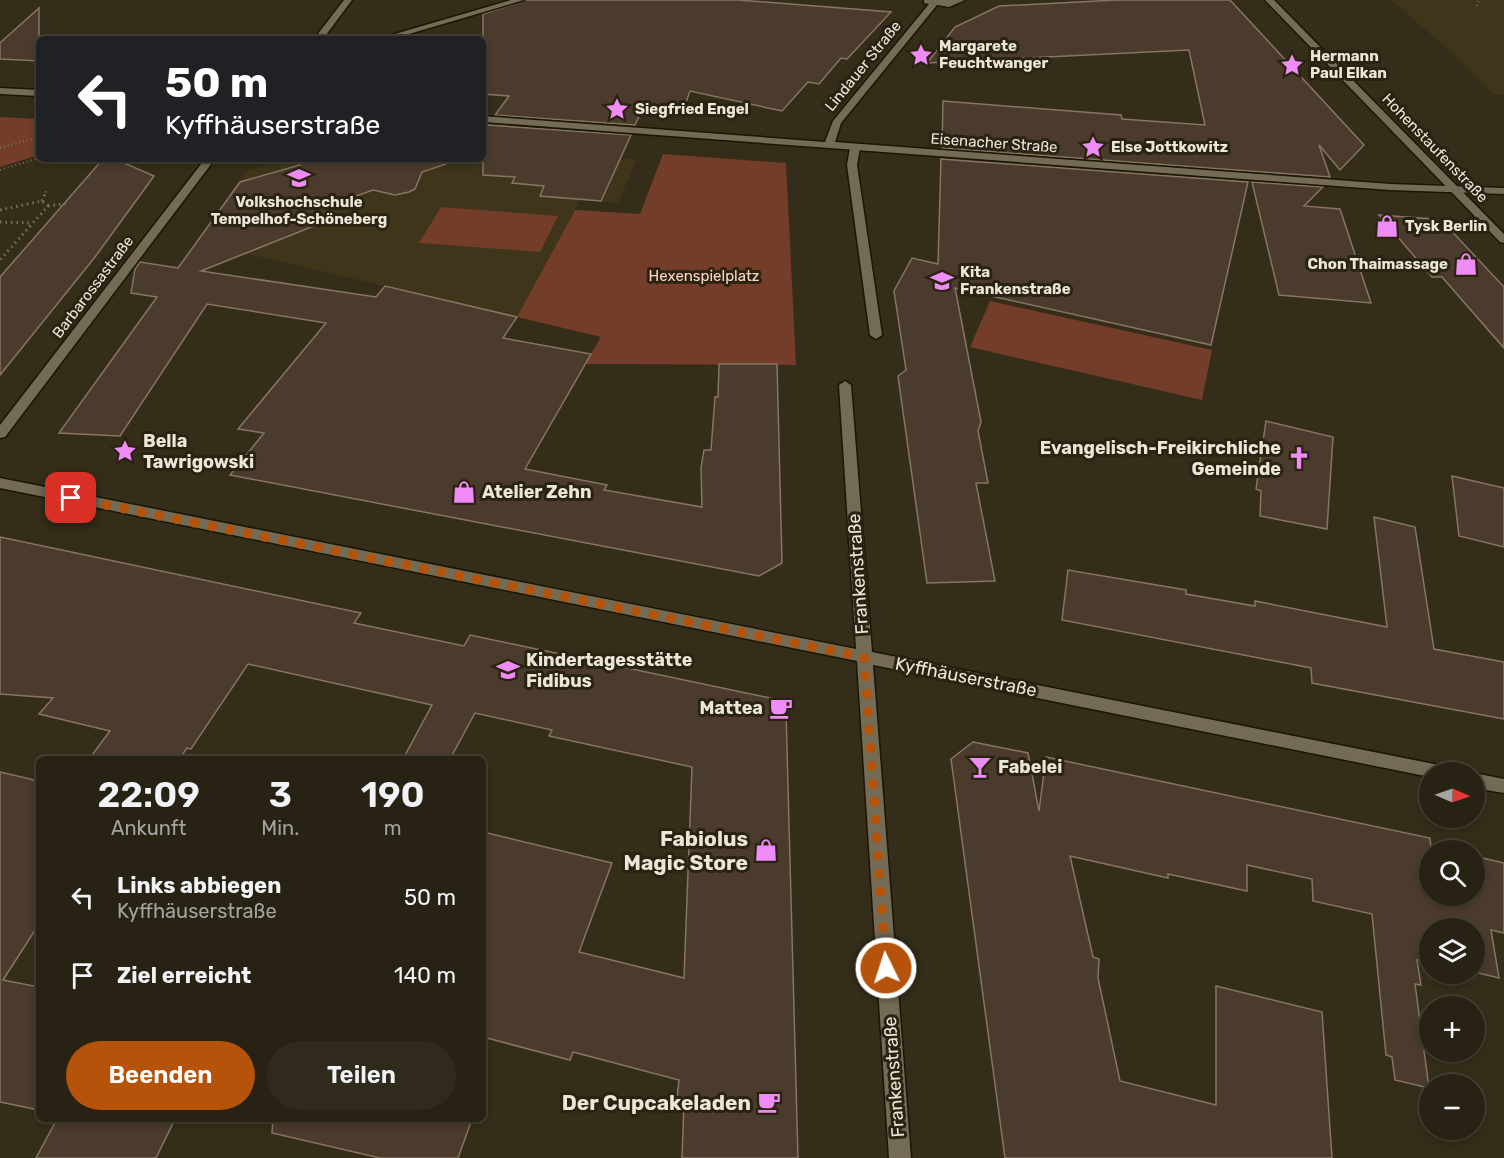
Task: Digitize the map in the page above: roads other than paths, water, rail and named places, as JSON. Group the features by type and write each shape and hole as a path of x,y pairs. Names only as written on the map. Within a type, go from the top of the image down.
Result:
{"street":[{"path":"320,36 348,0"},
{"path":"393,36 520,0"},
{"path":"924,0 949,4 961,0"},
{"name":"Hohenstaufenstraße","path":"1269,0 1504,240"},
{"name":"Lindauer Straße","path":"829,146 836,123 934,3"},
{"path":"0,91 36,93"},
{"name":"Eisenacher Straße","path":"486,119 855,148 1455,190 1504,191"},
{"path":"855,148 852,165 876,335"},
{"name":"Barbarossastraße","path":"0,434 208,162"},
{"name":"Frankenstraße","path":"845,385 900,1158"},
{"name":"Kyffhäuserstraße","path":"0,483 1419,768"},
{"path":"1485,782 1504,786"}],"place":[{"name":"Margarete Feuchtwanger","path":"921,55"},
{"name":"Hermann Paul Elkan","path":"1292,65"},
{"name":"Siegfried Engel","path":"617,109"},
{"name":"Else Jottkowitz","path":"1093,147"},
{"name":"Volkshochschule Tempelhof-Schöneberg","path":"299,178"},
{"name":"Tysk Berlin","path":"1387,226"},
{"name":"Chon Thaimassage","path":"1466,264"},
{"name":"Kita Frankenstraße","path":"942,281"},
{"name":"Bella Tawrigowski","path":"125,451"},
{"name":"Evangelisch-Freikirchliche Gemeinde","path":"1299,458"},
{"name":"Atelier Zehn","path":"464,492"},
{"name":"Kindertagesstätte Fidibus","path":"508,670"},
{"name":"Mattea","path":"781,708"},
{"name":"Fabelei","path":"980,767"},
{"name":"Fabiolus Magic Store","path":"766,850"},
{"name":"Der Cupcakeladen","path":"769,1102"}],"park label":[{"name":"Hexenspielplatz","path":"704,276"}]}
